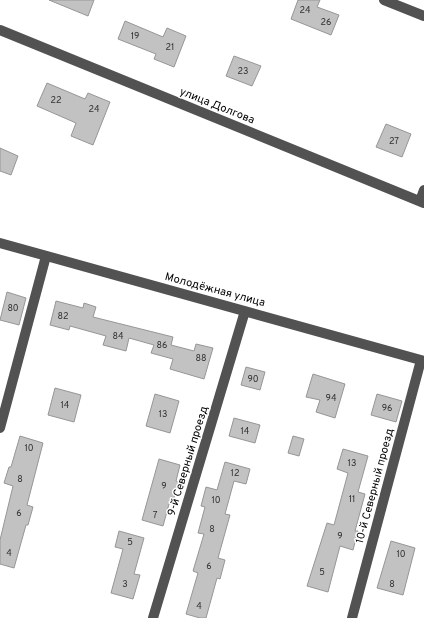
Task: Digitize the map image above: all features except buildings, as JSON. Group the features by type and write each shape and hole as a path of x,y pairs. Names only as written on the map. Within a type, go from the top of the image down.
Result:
{"street":[{"path":"384,0 424,16"},
{"name":"улица Долгова","path":"0,30 422,202"},
{"path":"422,202 424,190"},
{"name":"Молодёжная улица","path":"0,243 423,361"},
{"path":"0,428 46,256"},
{"name":"9-й Северный проезд","path":"153,618 245,311"},
{"name":"10-й Северный проезд","path":"352,618 423,361"}]}
